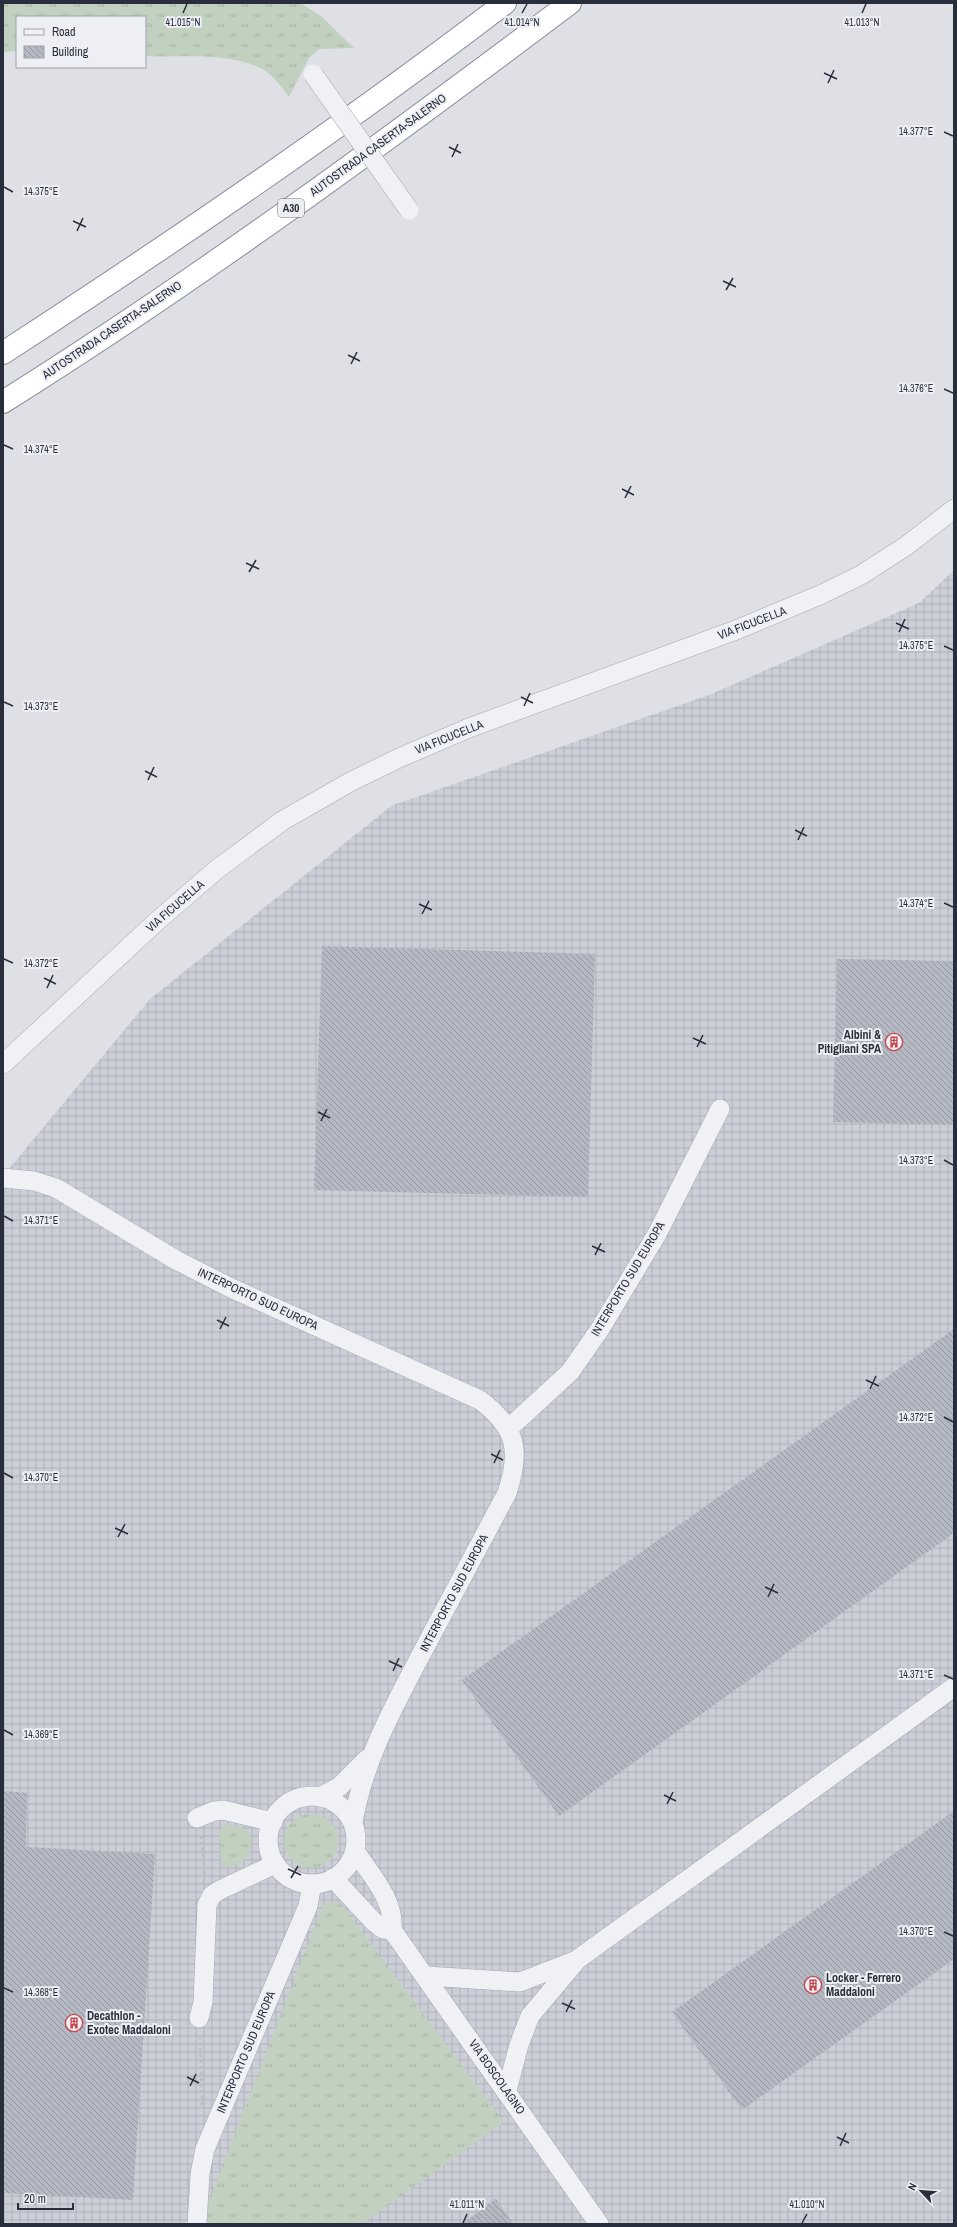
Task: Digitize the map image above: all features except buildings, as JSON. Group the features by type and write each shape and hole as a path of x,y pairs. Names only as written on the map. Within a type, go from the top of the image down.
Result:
{"highway":[{"path":"3,353 152,256 435,57 505,3"},
{"name":"AUTOSTRADA CASERTA-SALERNO","path":"3,402 179,286 322,187 570,3"}],"street":[{"path":"313,74 409,210"},
{"name":"VIA FICUCELLA","path":"3,1064 156,922 216,870 282,821 350,782 469,728 736,630 820,596 874,567 906,546 954,509"},
{"name":"INTERPORTO SUD EUROPA","path":"508,1429 570,1372 600,1329 657,1234 720,1109"},
{"name":"INTERPORTO SUD EUROPA","path":"3,1178 34,1181 56,1188 176,1260 231,1288 480,1400 496,1412 508,1429 515,1449 515,1470 507,1493 409,1678 372,1754 356,1800 353,1823"},
{"path":"507,2090 519,2045 530,2016 578,1959 954,1688"},
{"name":"INTERPORTO SUD EUROPA","path":"320,1797 339,1787 372,1754"},
{"path":"306,1796 320,1797 340,1806 353,1823 356,1837 355,1851 349,1864 339,1875 312,1884 298,1881 285,1874 275,1864 270,1850 269,1836 273,1822 281,1809 293,1801 306,1796"},
{"path":"197,1818 214,1811 223,1810 273,1822"},
{"path":"355,1851 390,1904 393,1916 392,1930"},
{"path":"199,2018 203,2002 207,1905 212,1895 220,1890 275,1864"},
{"name":"VIA BOSCOLAGNO","path":"333,1878 373,1921 383,1929 392,1930 507,2090 600,2224"},
{"name":"INTERPORTO SUD EUROPA","path":"197,2224 200,2174 205,2149 308,1906 312,1884"},
{"path":"426,1976 520,1982 578,1959"}],"path":[{"path":"197,1818 203,1843 207,1905"},
{"path":"199,2018 202,2113"}],"shaded area":[{"path":"954,570 954,2224 3,2224 3,1176 150,999 391,806 709,695 919,603"}],"green space":[{"path":"3,3 300,3 321,16 354,48 319,49 309,58 289,97 271,75 250,64 221,58 146,56 146,16 16,16 16,51 3,52"},
{"path":"311,1814 321,1816 330,1822 336,1831 338,1841 336,1851 330,1860 321,1866 311,1868 301,1866 292,1860 286,1851 284,1841 286,1831 292,1822 301,1816"},
{"path":"226,1824 245,1829 250,1834 251,1841 251,1848 244,1860 231,1867 224,1866 221,1860 219,1831"},
{"path":"340,1902 504,2122 362,2224 208,2224 208,2203 324,1903"}],"place":[{"name":"Albini & Pitigliani SPA","path":"894,1042"},
{"name":"Locker - Ferrero Maddaloni","path":"813,1985"},
{"name":"Decathlon - Exotec Maddaloni","path":"74,2023"}]}
